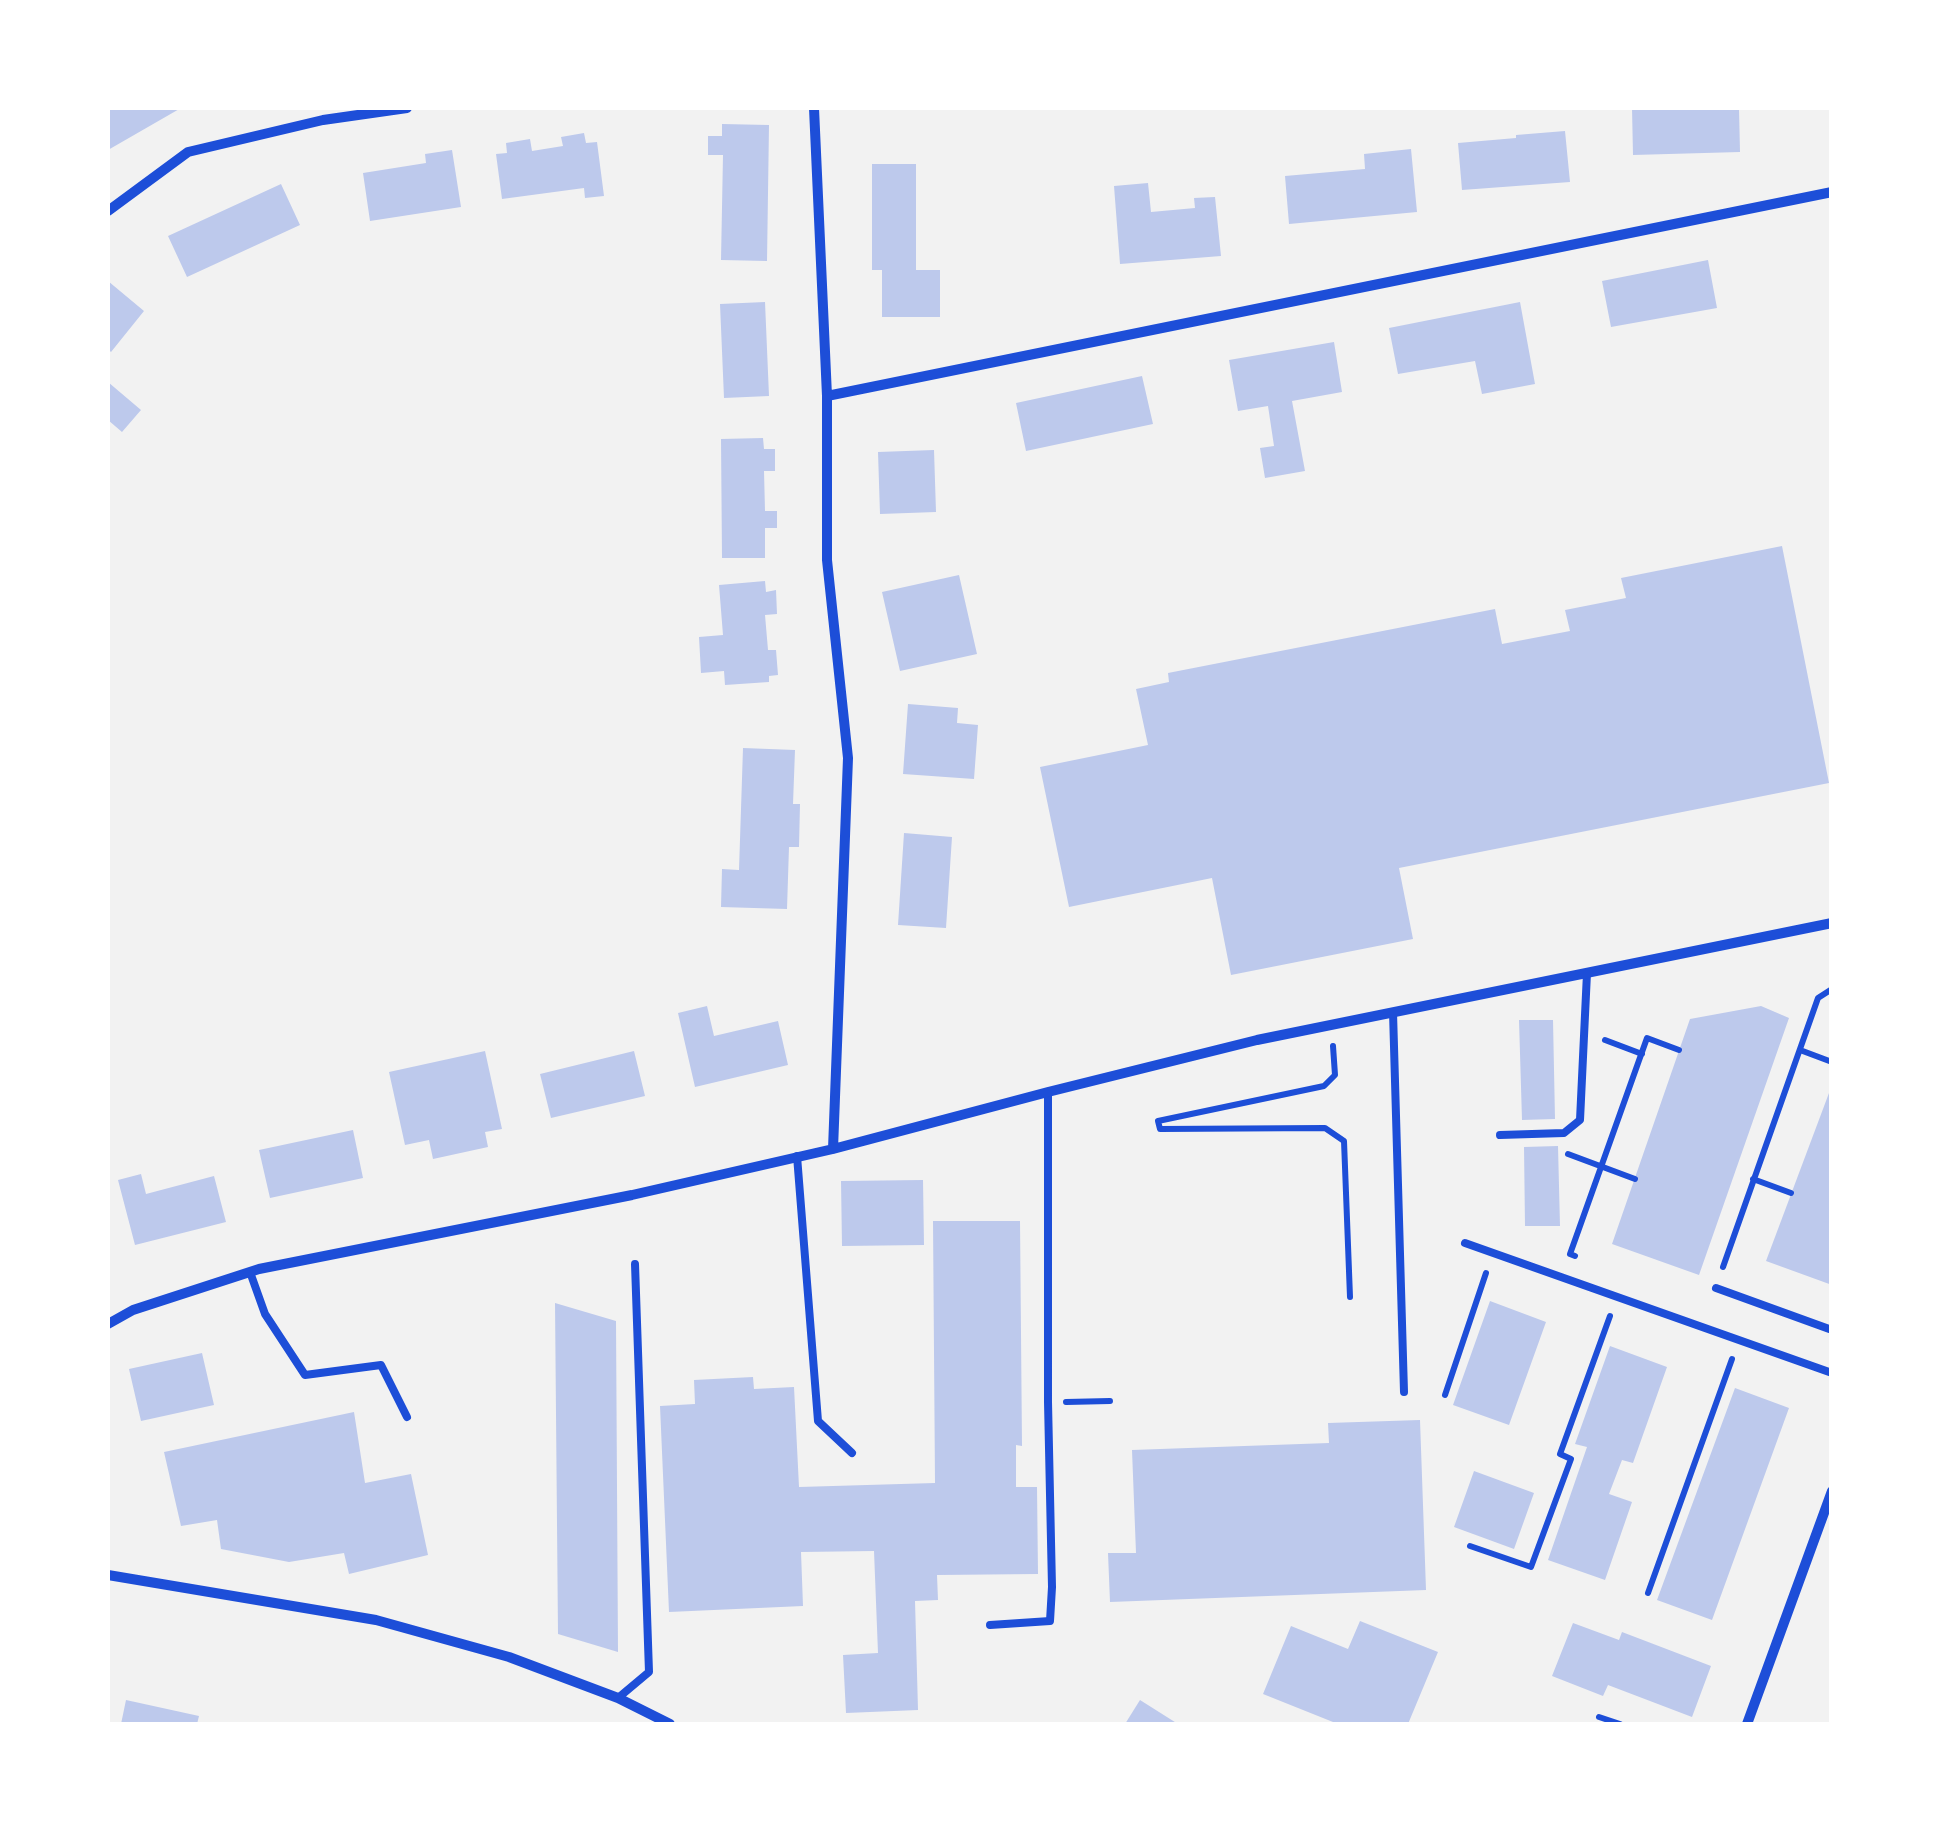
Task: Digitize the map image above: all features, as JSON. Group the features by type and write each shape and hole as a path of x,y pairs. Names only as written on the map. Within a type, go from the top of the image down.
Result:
{"street":[{"path":"108,211 188,152 322,120 407,108"},
{"path":"814,108 827,396 827,560 848,758 833,1150"},
{"path":"827,396 1832,192"},
{"path":"108,1324 132,1310 250,1272 833,1150 1257,1040 1832,923"},
{"path":"1747,1724 1832,1491"},
{"path":"108,1575 376,1620 509,1657 618,1698 670,1724"}],"lane":[{"path":"1500,1135 1564,1134 1580,1120 1587,972"},
{"path":"1393,1012 1404,1392"},
{"path":"990,1625 1050,1621 1048,1092"},
{"path":"797,1156 818,1421 852,1453"},
{"path":"1464,1242 1832,1373"},
{"path":"618,1698 649,1672 634,1264"},
{"path":"250,1272 265,1314 305,1375 381,1366 406,1418"},
{"path":"1716,1288 1832,1330"}],"path":[{"path":"1716,1288 1818,998 1832,989"},
{"path":"1331,1025 1336,1075 1324,1086 1158,1121 1160,1129 1325,1128 1344,1141 1350,1297"},
{"path":"1587,1260 1570,1254 1647,1038 1679,1050"},
{"path":"1618,1045 1642,1054"},
{"path":"1800,1050 1832,1062"},
{"path":"1564,1134 1568,1156 1635,1179"},
{"path":"1754,1179 1791,1193"},
{"path":"1444,1394 1493,1252"},
{"path":"1470,1546 1531,1567 1571,1459 1560,1454 1617,1297"},
{"path":"1648,1593 1739,1340"},
{"path":"1048,1402 1110,1402"},
{"path":"1600,1717 1620,1724"}],"building":[{"path":"108,108 181,108 108,150"},
{"path":"1632,108 1739,108 1740,152 1633,155"},
{"path":"722,124 769,125 767,261 721,260 723,155 708,155 708,136 722,136"},
{"path":"1565,131 1570,182 1462,190 1458,143"},
{"path":"584,133 586,143 597,142 604,196 585,198 584,188 502,199 496,154 507,153 506,143 530,139 532,151 563,146 561,137"},
{"path":"1411,149 1417,212 1289,224 1285,176 1365,169 1364,154"},
{"path":"452,150 461,207 370,221 363,173 426,163 425,154"},
{"path":"872,164 916,164 916,270 940,270 940,317 882,317 882,270 872,270"},
{"path":"1148,183 1151,212 1195,208 1194,198 1215,197 1221,256 1120,264 1114,186"},
{"path":"281,184 300,225 187,277 168,236"},
{"path":"1708,260 1717,308 1611,327 1602,281"},
{"path":"108,281 144,311 111,352 108,349"},
{"path":"765,302 769,396 724,398 720,304"},
{"path":"1520,302 1535,384 1482,394 1475,361 1398,374 1389,328"},
{"path":"1334,342 1342,392 1292,401 1305,471 1265,478 1260,448 1274,446 1268,406 1238,411 1229,360"},
{"path":"1142,376 1153,424 1026,451 1016,403"},
{"path":"108,382 141,410 122,432 108,420"},
{"path":"763,438 764,449 775,449 775,471 764,471 765,511 777,511 777,528 765,528 765,558 722,558 721,439"},
{"path":"934,450 936,512 880,514 878,452"},
{"path":"1782,546 1829,783 1399,868 1413,939 1231,975 1212,878 1069,907 1040,767 1148,745 1136,689 1169,682 1168,673 1495,609 1502,644 1570,631 1565,610 1626,598 1621,578"},
{"path":"959,575 977,654 900,671 882,592"},
{"path":"765,581 766,592 776,590 777,614 765,615 768,650 776,650 778,675 769,676 769,682 725,685 724,671 701,673 699,637 723,635 719,585"},
{"path":"908,704 958,708 957,723 978,725 974,779 903,774"},
{"path":"743,748 795,750 793,804 800,804 799,847 789,847 787,909 721,907 722,869 739,870"},
{"path":"904,833 952,837 946,928 898,925"},
{"path":"707,1006 714,1036 778,1021 788,1065 695,1087 678,1013"},
{"path":"1761,1006 1789,1018 1699,1275 1612,1244 1690,1019"},
{"path":"1519,1020 1553,1020 1555,1119 1522,1120"},
{"path":"485,1051 502,1129 485,1132 488,1147 433,1159 429,1140 405,1145 389,1072"},
{"path":"634,1051 645,1096 551,1118 540,1074"},
{"path":"1832,1085 1832,1285 1766,1261"},
{"path":"353,1130 363,1178 270,1198 259,1150"},
{"path":"1558,1146 1560,1226 1525,1226 1524,1147"},
{"path":"141,1174 146,1194 214,1176 226,1222 135,1245 118,1180"},
{"path":"923,1180 924,1245 842,1246 841,1181"},
{"path":"933,1221 1020,1221 1022,1446 1016,1445 1016,1487 1037,1487 1038,1574 937,1575 938,1600 915,1601 918,1710 846,1713 843,1655 878,1653 874,1551 801,1552 803,1606 669,1612 660,1406 695,1404 694,1380 753,1377 754,1389 794,1387 799,1487 935,1483"},
{"path":"1490,1301 1546,1322 1509,1425 1453,1405"},
{"path":"555,1303 616,1321 618,1652 558,1634"},
{"path":"1610,1346 1667,1367 1633,1463 1622,1460 1609,1494 1632,1502 1605,1580 1548,1560 1587,1447 1575,1444"},
{"path":"202,1353 214,1405 141,1421 129,1369"},
{"path":"1735,1388 1789,1408 1712,1620 1657,1600"},
{"path":"354,1412 365,1483 411,1474 428,1555 349,1574 344,1553 289,1562 221,1549 217,1520 181,1526 164,1452"},
{"path":"1420,1420 1426,1590 1110,1602 1108,1553 1136,1553 1132,1450 1329,1443 1328,1423"},
{"path":"1474,1471 1534,1493 1514,1549 1454,1527"},
{"path":"1360,1621 1438,1652 1408,1724 1338,1724 1263,1694 1291,1626 1348,1649"},
{"path":"1573,1623 1619,1640 1622,1632 1711,1666 1692,1717 1608,1685 1603,1696 1552,1676"},
{"path":"126,1700 199,1716 197,1724 121,1724"},
{"path":"1140,1700 1178,1724 1125,1724"}]}
